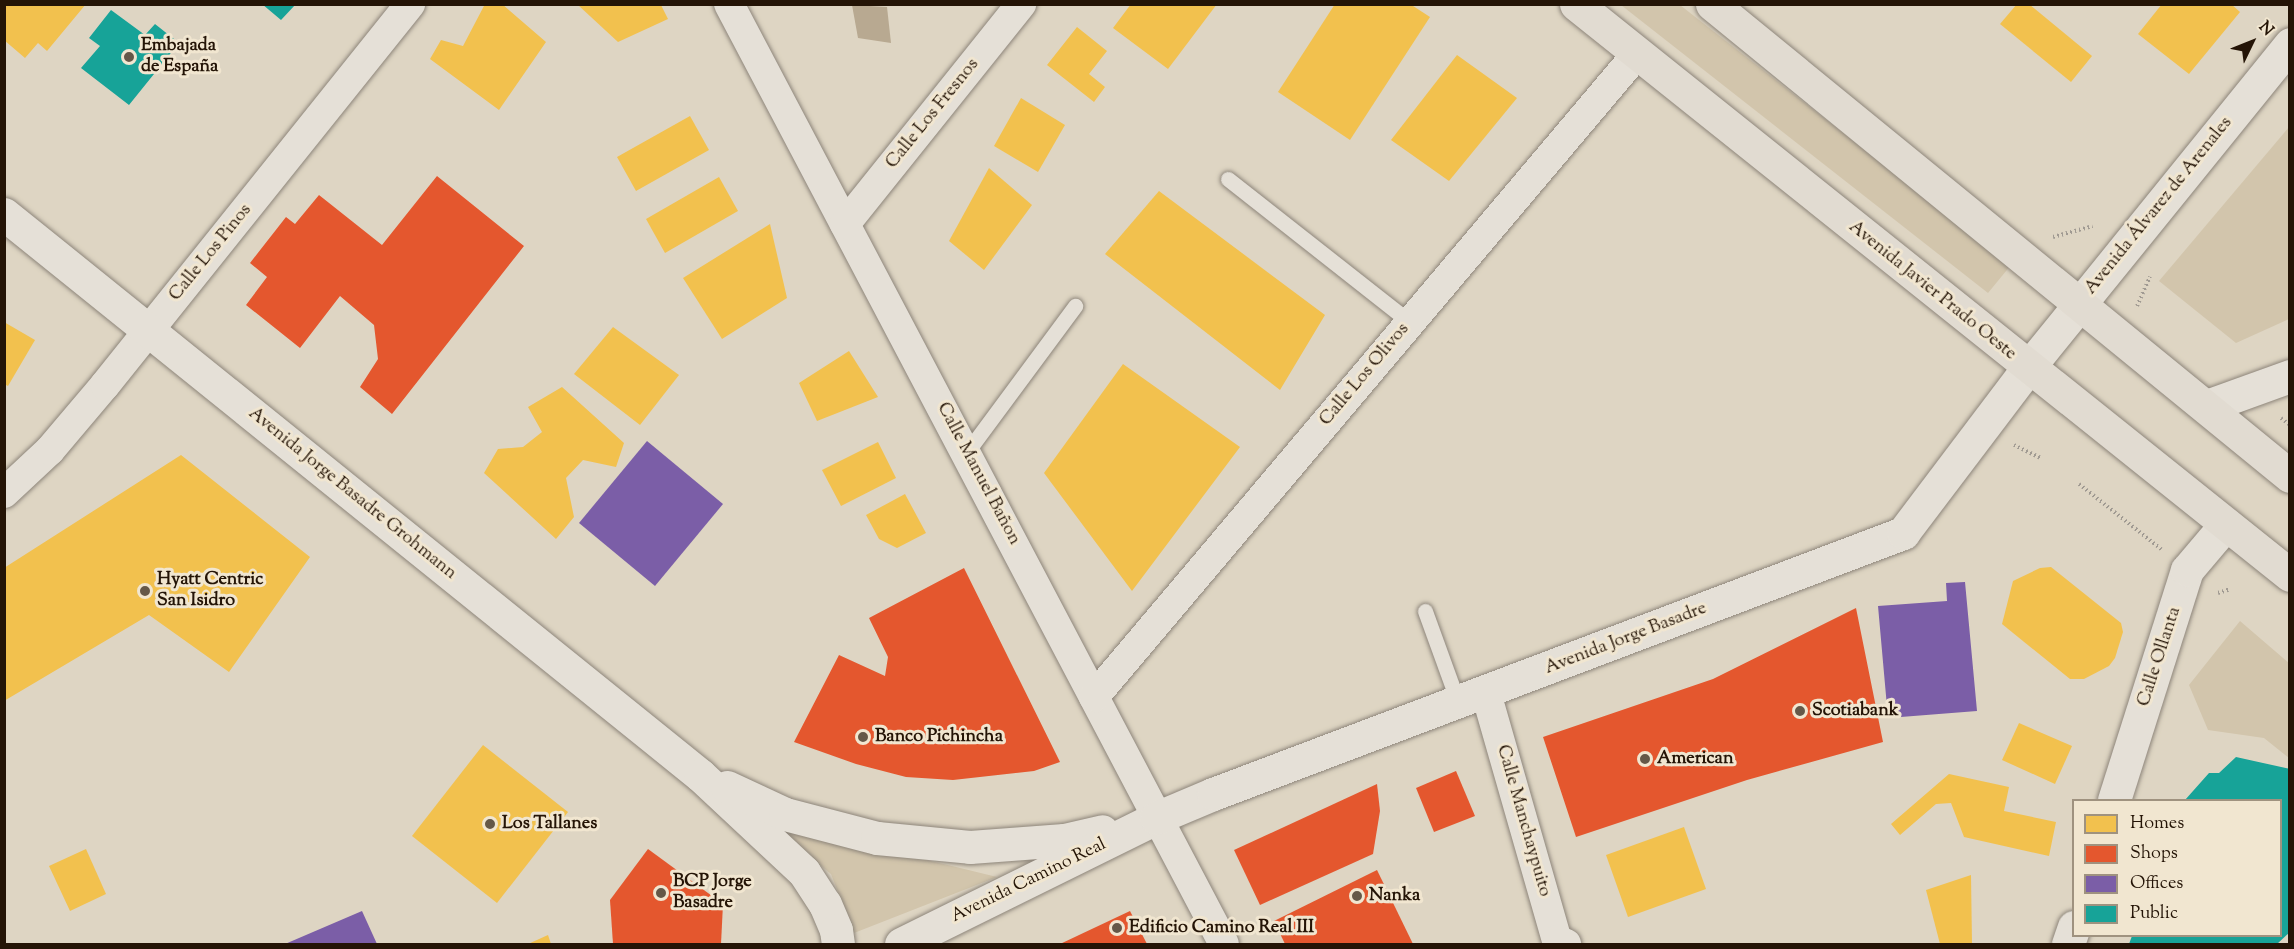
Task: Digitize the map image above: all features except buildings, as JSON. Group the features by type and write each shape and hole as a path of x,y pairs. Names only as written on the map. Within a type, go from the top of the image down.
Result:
{"main road":[{"name":"Avenida Javier Prado Oeste","path":"1576,4 2289,575"},
{"path":"1712,4 2207,406 2289,476"}],"street":[{"name":"Calle Los Pinos","path":"4,493 50,450 150,330 410,4"},
{"name":"Calle Manuel Bañon","path":"729,4 967,452 1224,945"},
{"name":"Calle Los Fresnos","path":"845,224 1021,4"},
{"name":"Avenida Álvarez de Arenales","path":"2028,368 2289,44"},
{"name":"Calle Los Olivos","path":"1094,697 1637,54"},
{"name":"Avenida Jorge Basadre Grohmann","path":"4,214 700,775 804,872 825,904 836,930 838,945"},
{"name":"Avenida Jorge Basadre","path":"1156,818 1903,533 2028,368"},
{"path":"2207,406 2289,376"},
{"name":"Calle Ollanta","path":"2115,799 2187,570 2226,524"},
{"name":"Calle Manchaypuito","path":"1472,697 1556,943"},
{"name":"Avenida Jorge Basadre Grohmann","path":"700,775 786,814 877,838 959,846 1064,840 1156,818"},
{"name":"Avenida Camino Real","path":"901,945 1156,818"}],"lane":[{"path":"1228,179 1410,322"},
{"path":"967,452 1075,306"},
{"path":"1425,611 1472,697"}],"path":[{"path":"2045,239 2093,226"},
{"path":"2136,308 2151,275"},
{"path":"2280,416 2289,425"},
{"path":"2007,443 2041,458"},
{"path":"2079,484 2168,555"},
{"path":"2215,594 2230,589"}],"shaded area":[{"path":"852,5 887,7 891,43 858,38"},
{"path":"1621,5 1680,5 2011,265 1988,293"},
{"path":"2289,127 2289,319 2236,343 2159,281"},
{"path":"2240,621 2289,663 2289,758 2264,738 2208,730 2189,685"},
{"path":"770,824 997,877 854,933 831,874"}],"place":[{"name":"Embajada de España","path":"129,57"},
{"name":"Hyatt Centric San Isidro","path":"145,591"},
{"name":"Scotiabank","path":"1800,711"},
{"name":"Banco Pichincha","path":"863,737"},
{"name":"American","path":"1645,759"},
{"name":"Los Tallanes","path":"490,824"},
{"name":"BCP Jorge Basadre","path":"661,893"},
{"name":"Nanka","path":"1357,896"},
{"name":"Edificio Camino Real III","path":"1117,928"}]}
